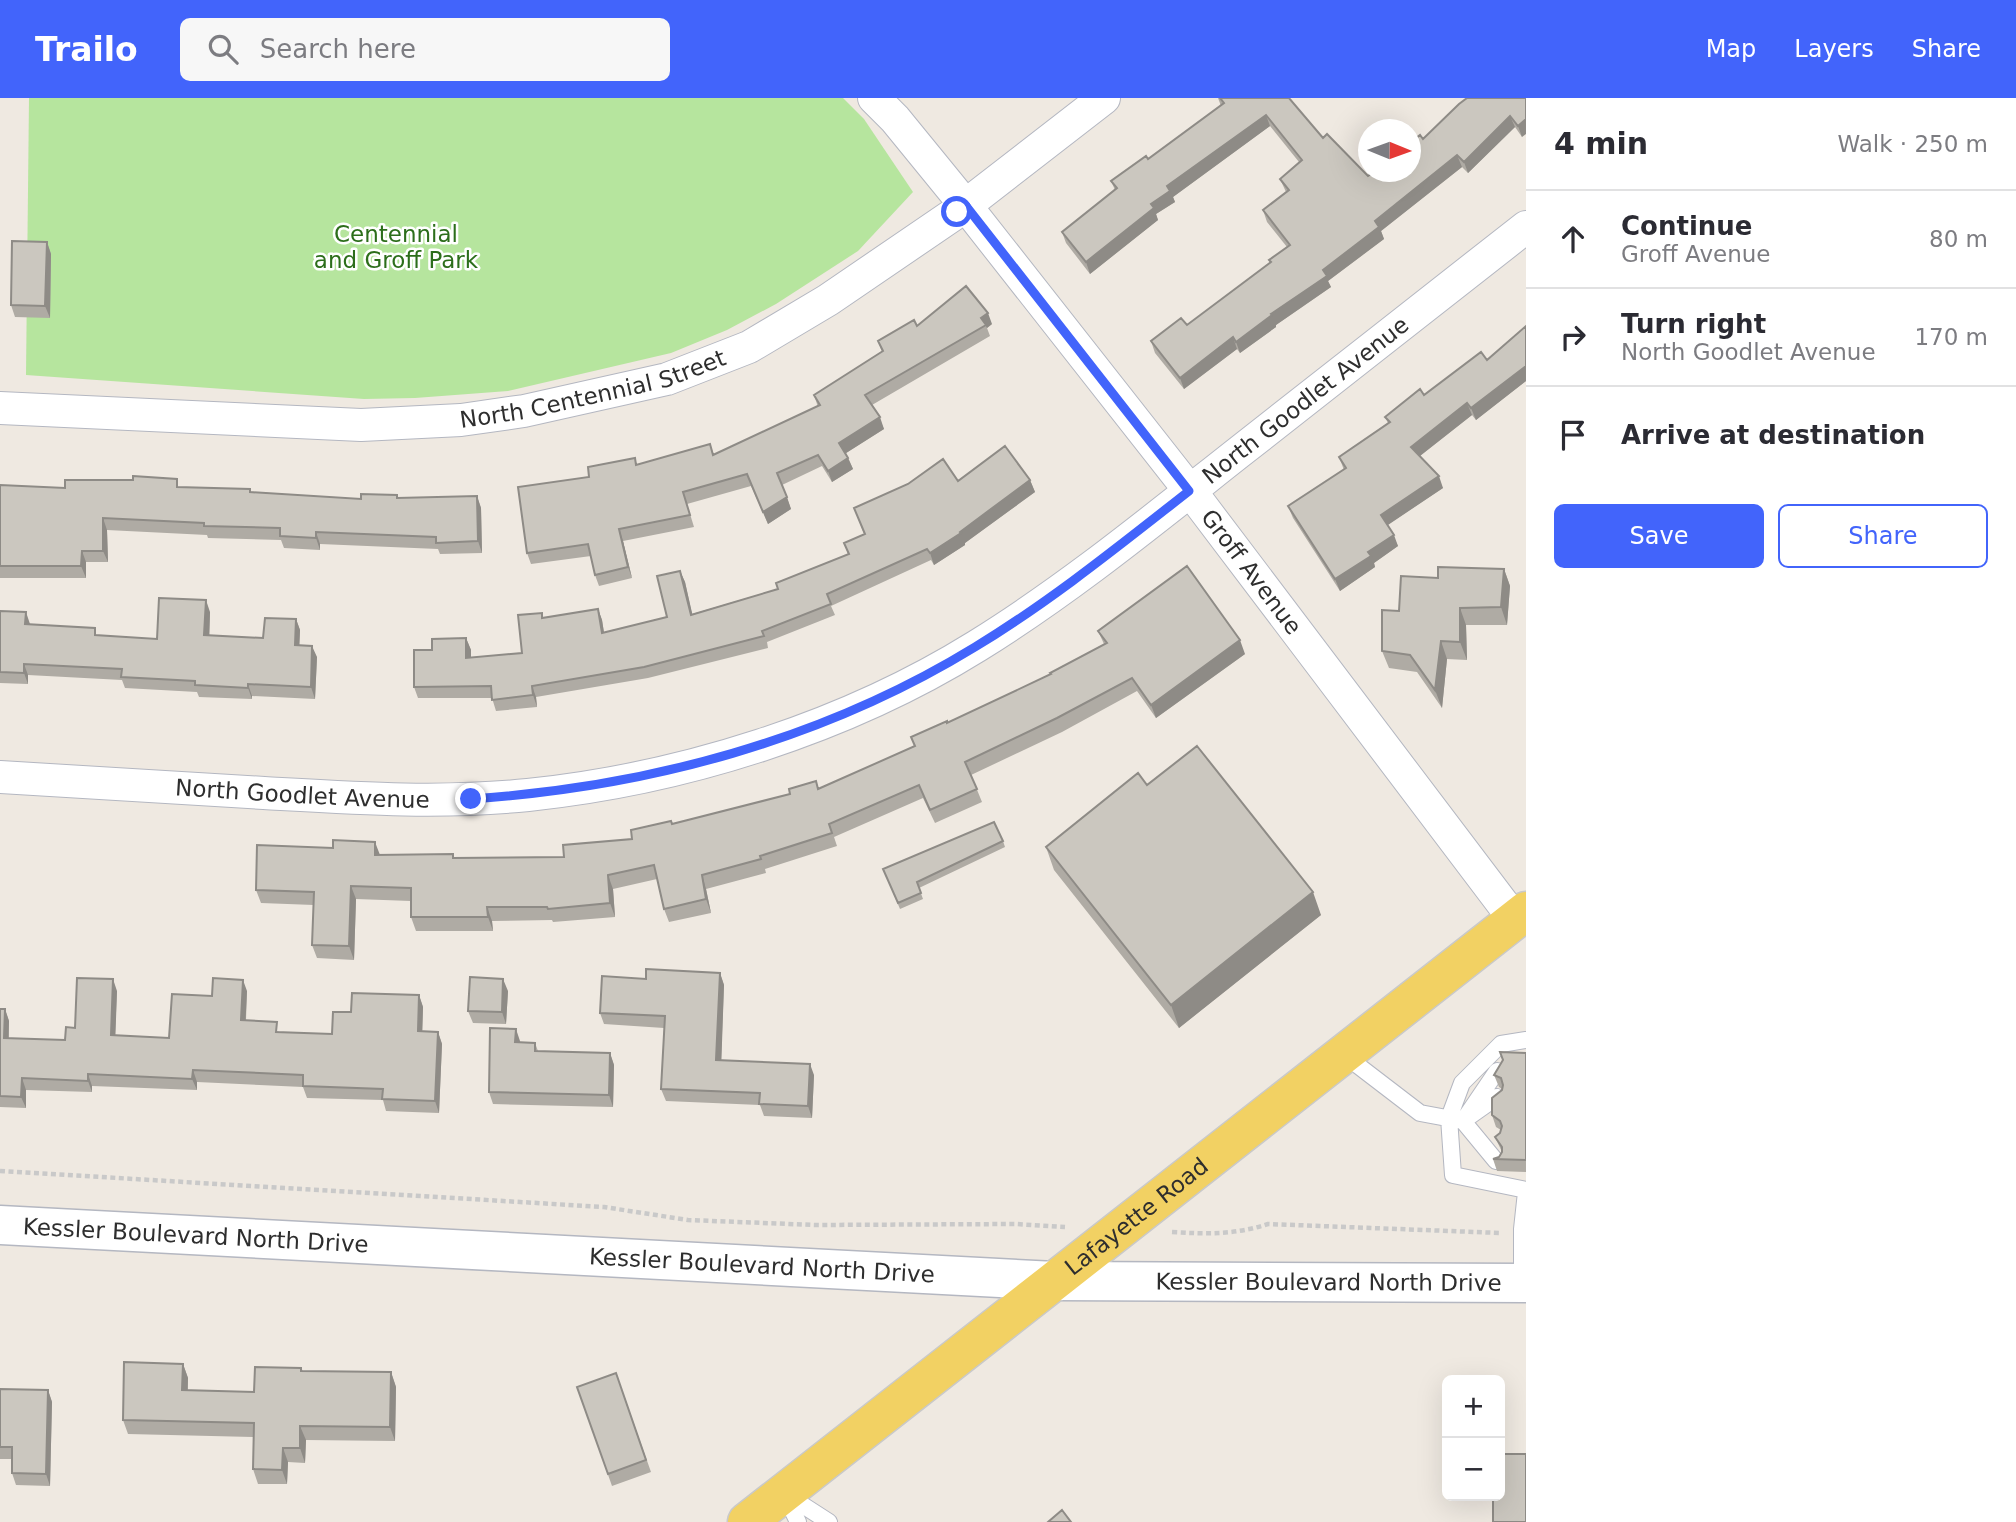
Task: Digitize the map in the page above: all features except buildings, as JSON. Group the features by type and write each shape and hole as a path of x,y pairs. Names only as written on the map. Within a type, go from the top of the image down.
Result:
{"main road":[{"name":"Lafayette Road","path":"747,1522 791,1508 1055,1281 1343,1054 1522,922"},
{"name":"Kessler Boulevard North Drive","path":"0,1225 1055,1281 1524,1283"}],"street":[{"name":"Groff Avenue","path":"874,98 895,119 966,206 1522,922"},
{"name":"North Centennial Street","path":"0,408 361,425 461,420 524,411 667,379 749,346 828,300 966,206 1104,98"},
{"name":"North Goodlet Avenue","path":"0,777 412,800 471,799 602,785 730,755 791,734 841,715 916,680 1021,618 1081,575 1526,227"}],"lane":[{"path":"1524,1283 1522,1229 1526,1191 1453,1175 1456,1120 1462,1083 1502,1044 1526,1040"},
{"path":"1343,1054 1420,1113 1456,1120 1496,1139"},
{"path":"1456,1120 1497,1071"},
{"path":"1456,1120 1497,1097"},
{"path":"1456,1120 1496,1161"},
{"path":"791,1508 829,1522"}],"path":[{"path":"0,1171 604,1207 688,1220 815,1225 1016,1224 1067,1227"},
{"path":"1119,1230 1218,1234 1268,1224 1496,1234 1522,1229"}],"green space":[{"name":"Centennial and Groff Park","path":"29,98 843,98 864,119 913,192 858,251 776,304 727,330 671,353 508,391 364,399 26,375"}],"route":[{"path":"471,799 602,785 659,773 730,755 841,715 908,684 1021,618 1189,491 966,206 957,212"}]}
